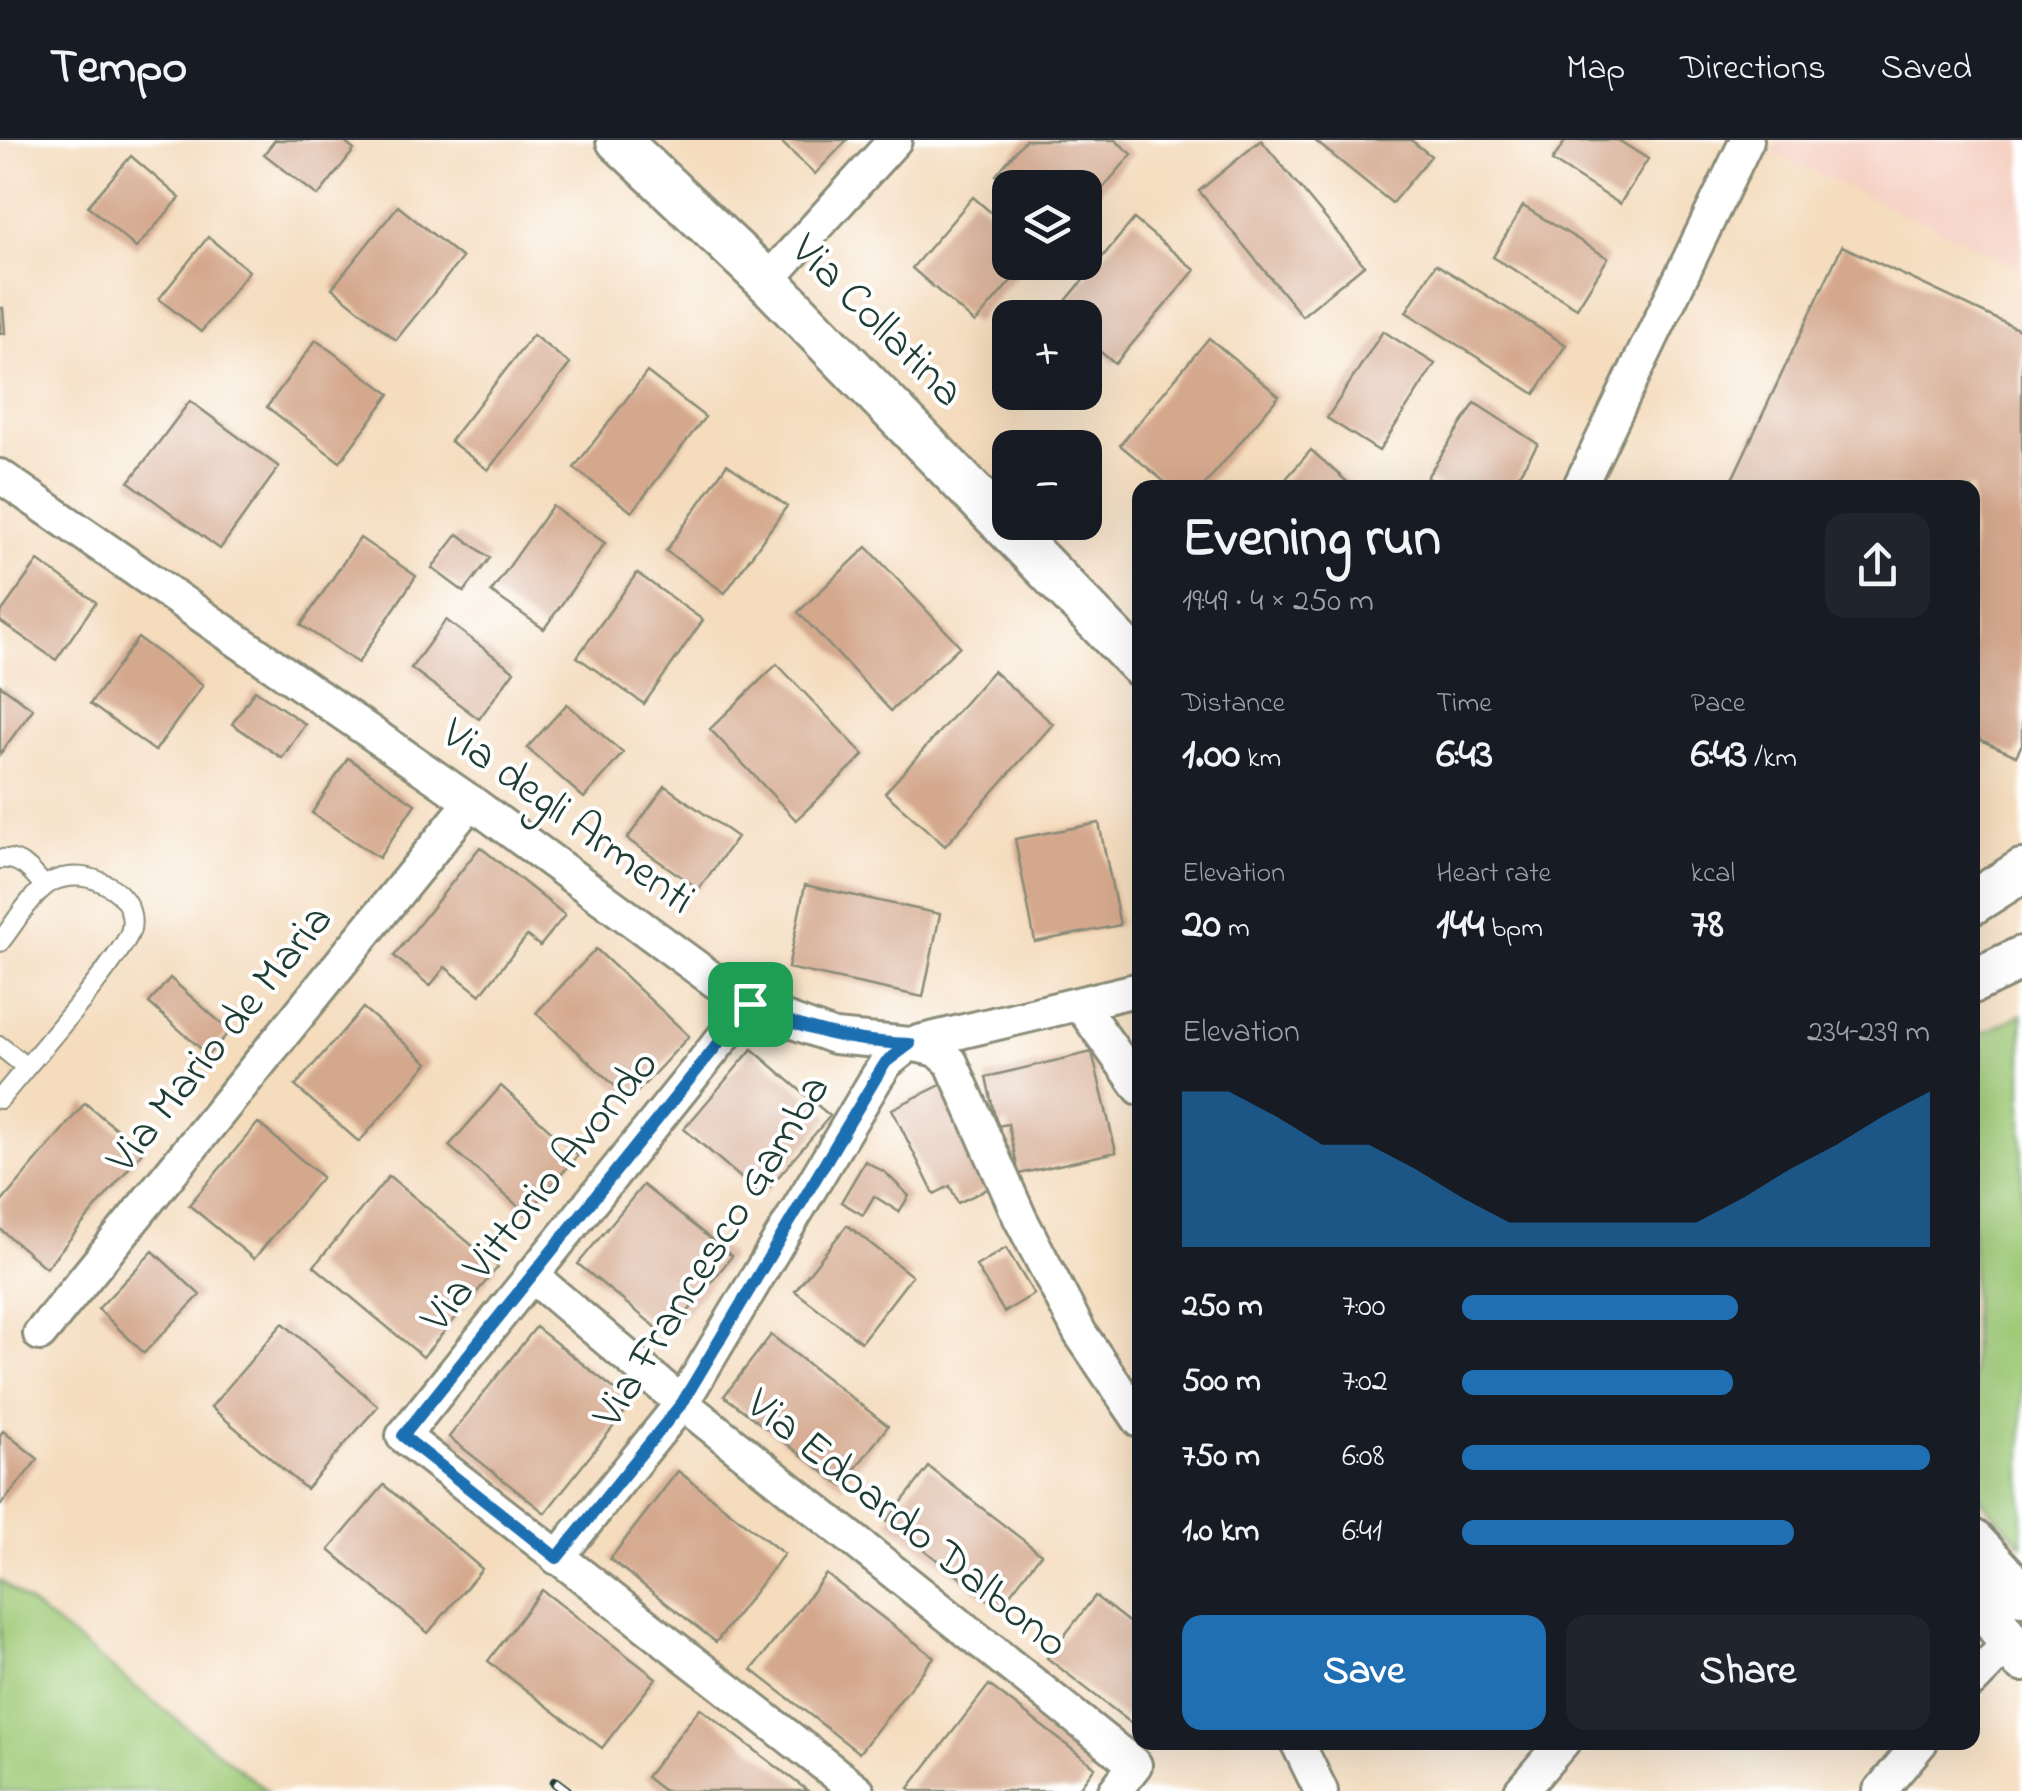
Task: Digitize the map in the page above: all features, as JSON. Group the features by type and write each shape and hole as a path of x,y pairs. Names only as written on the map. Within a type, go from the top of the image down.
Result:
{"street":[{"name":"Via Collatina","path":"618,140 767,281 1132,657"},
{"path":"767,281 895,140"},
{"path":"1583,480 1747,140"},
{"name":"Via degli Armenti","path":"0,476 471,802 750,1004 834,1037 910,1044 1132,992"},
{"name":"Via Mario de Maria","path":"40,1334 471,802"},
{"path":"1980,899 2022,871"},
{"path":"1980,978 2022,958"},
{"name":"Via Vittorio Avondo","path":"557,1558 403,1436 750,1004"},
{"path":"1080,1006 1132,1077"},
{"path":"910,1044 937,1050 951,1062 1020,1218 1080,1332 1132,1410"},
{"name":"Via Francesco Gamba","path":"557,1558 682,1403 877,1076 886,1062 910,1044"},
{"name":"Via Edoardo Dalbono","path":"530,1276 1125,1778"},
{"path":"557,1558 858,1791"},
{"path":"1980,1565 1997,1617 1980,1661"},
{"path":"1301,1750 1321,1791"},
{"path":"1520,1791 1556,1750"},
{"path":"1880,1791 1914,1750"}],"lane":[{"path":"0,859 21,862 44,886"},
{"path":"0,942 44,886 64,877 101,881 124,900 132,926 128,938 0,1099"},
{"path":"0,1046 26,1067"}],"shaded area":[{"path":"1779,140 2022,140 2022,268 1773,153"}],"green space":[{"path":"2022,1014 2022,1545 1980,1498 1980,1034"},
{"path":"0,1580 267,1791 0,1791"}],"building":[{"path":"275,140 342,140 354,150 318,196 264,154"},
{"path":"779,140 847,140 815,174"},
{"path":"1025,140 1115,140 1132,154 1102,189 1102,170 1000,170"},
{"path":"1261,140 1364,265 1302,316 1199,191"},
{"path":"1314,140 1411,140 1431,156 1392,203"},
{"path":"1566,140 1618,140 1648,159 1620,204 1552,161"},
{"path":"131,156 180,198 136,248 88,206"},
{"path":"973,197 992,213 992,280 1012,280 975,323 912,268"},
{"path":"398,206 462,258 396,340 332,288"},
{"path":"1523,206 1608,258 1577,308 1493,257"},
{"path":"1134,219 1195,270 1115,364 1102,353 1102,300 1067,300 1083,280 1102,280 1102,257"},
{"path":"208,237 249,271 201,332 159,299"},
{"path":"1842,246 2022,331 2022,744 2016,756 1980,740 1980,480 1732,480"},
{"path":"1436,264 1566,345 1535,394 1406,312"},
{"path":"3,308 5,333 0,333"},
{"path":"1383,331 1435,364 1379,451 1327,418"},
{"path":"533,335 570,364 488,470 450,441"},
{"path":"1209,338 1279,396 1209,480 1162,480 1120,445"},
{"path":"316,340 390,394 340,462 267,407"},
{"path":"647,372 705,417 632,512 574,468"},
{"path":"190,401 279,467 220,549 129,482"},
{"path":"1475,403 1538,444 1515,480 1427,477"},
{"path":"1311,450 1345,480 1285,480"},
{"path":"727,464 787,506 725,593 666,551"},
{"path":"552,506 605,543 544,629 491,592"},
{"path":"458,534 490,558 464,592 432,568"},
{"path":"360,538 416,576 358,663 301,625"},
{"path":"867,547 960,646 891,711 798,612"},
{"path":"38,561 96,602 56,660 0,621 0,614"},
{"path":"637,573 703,620 644,704 577,657"},
{"path":"446,620 514,671 479,719 411,668"},
{"path":"138,638 203,685 155,751 90,704"},
{"path":"777,664 864,755 796,820 710,729"},
{"path":"993,671 1053,724 945,846 885,793"},
{"path":"0,685 33,709 0,754"},
{"path":"255,690 305,724 282,758 232,724"},
{"path":"567,704 623,753 584,798 527,748"},
{"path":"348,758 415,804 379,858 312,813"},
{"path":"665,786 737,837 699,889 627,839"},
{"path":"1099,823 1120,925 1035,942 1015,839"},
{"path":"480,847 565,915 540,946 527,936 480,995 445,967 430,986 394,956"},
{"path":"805,885 940,914 923,997 788,968"},
{"path":"596,949 689,1036 630,1100 536,1013"},
{"path":"170,978 230,1031 208,1055 149,1003"},
{"path":"363,1008 428,1063 359,1142 295,1086"},
{"path":"752,1049 830,1116 762,1196 684,1129"},
{"path":"1092,1052 1116,1152 1019,1174 1008,1124 997,1126 986,1077"},
{"path":"947,1082 996,1185 958,1203 950,1186 934,1194 892,1109"},
{"path":"501,1086 578,1155 527,1214 449,1146"},
{"path":"85,1103 143,1151 46,1268 0,1229 0,1204"},
{"path":"258,1123 322,1177 254,1259 189,1205"},
{"path":"865,1161 886,1173 909,1196 899,1212 874,1196 863,1215 841,1202"},
{"path":"389,1176 498,1267 423,1357 314,1266"},
{"path":"643,1185 732,1256 668,1337 578,1264"},
{"path":"847,1225 912,1276 861,1342 795,1291"},
{"path":"1006,1248 1034,1294 1004,1312 976,1266"},
{"path":"153,1251 200,1295 144,1353 98,1309"},
{"path":"283,1323 378,1406 306,1489 211,1407"},
{"path":"536,1327 632,1403 545,1513 449,1437"},
{"path":"771,1335 888,1426 842,1486 724,1396"},
{"path":"3,1431 38,1459 0,1506 0,1435"},
{"path":"929,1467 1041,1554 999,1608 887,1521"},
{"path":"678,1471 784,1554 716,1642 610,1559"},
{"path":"384,1485 482,1569 428,1633 329,1550"},
{"path":"826,1574 934,1657 859,1753 752,1670"},
{"path":"542,1590 656,1678 602,1748 488,1661"},
{"path":"1095,1596 1132,1625 1132,1724 1047,1658"},
{"path":"989,1685 1095,1767 1077,1791 909,1788"},
{"path":"700,1708 808,1791 664,1791 646,1777"}],"railway":[{"path":"555,1782 567,1791"}],"route":[{"path":"750,1004 834,1037 910,1044 886,1062 877,1076 682,1403 557,1558 403,1436 750,1004"}]}
